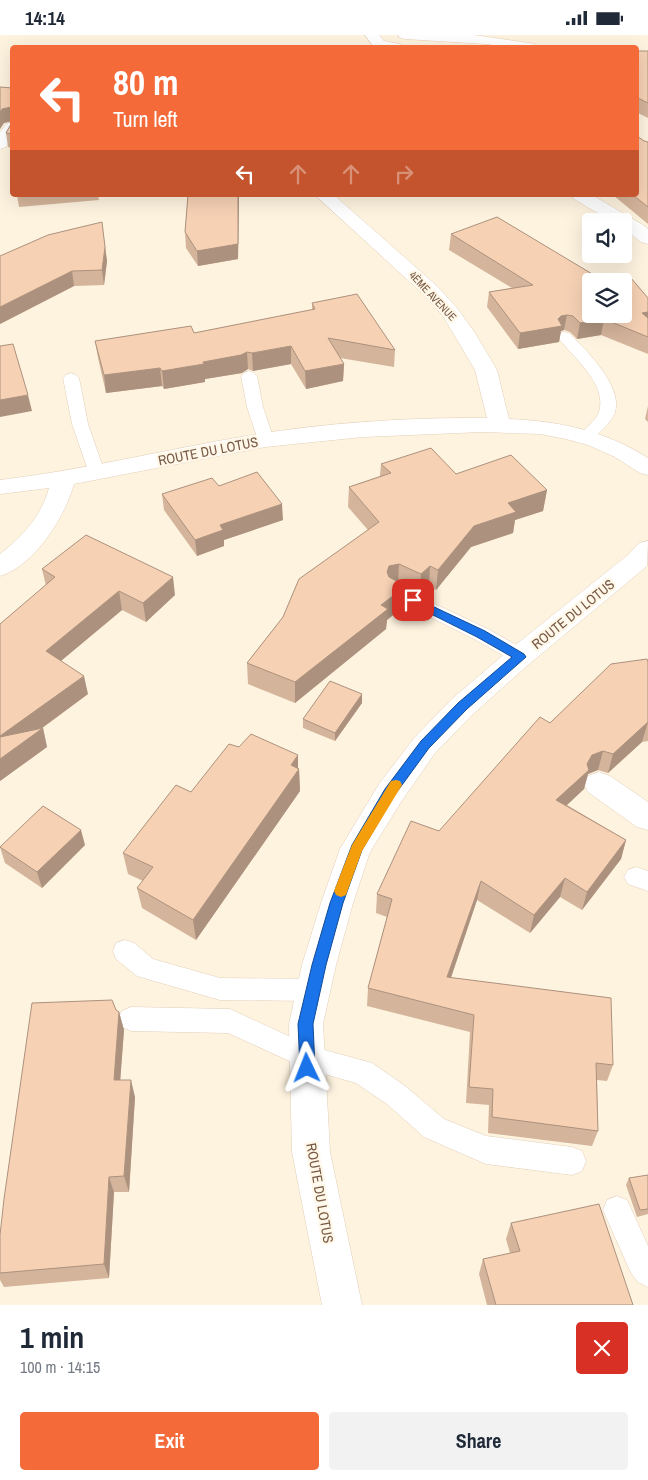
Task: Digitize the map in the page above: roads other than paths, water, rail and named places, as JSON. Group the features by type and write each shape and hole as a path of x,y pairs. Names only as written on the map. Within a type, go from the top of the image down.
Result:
{"street":[{"path":"405,35 486,40 517,45"},
{"path":"0,144 10,130"},
{"name":"4ÈME AVENUE","path":"326,197 430,290 450,312 465,333 486,370 500,425"},
{"path":"583,197 648,238"},
{"name":"ROUTE DU LOTUS","path":"0,487 64,479 266,440 324,432 446,425 554,428 587,436 629,455 648,468"},
{"path":"0,567 19,552 44,527 59,499 64,479"},
{"name":"ROUTE DU LOTUS","path":"342,1305 311,1152 306,1024 337,903 356,849 390,793 425,745 462,706 638,560 648,549"},
{"path":"599,784 648,818"}],"lane":[{"path":"564,335 600,379 610,399 607,413 587,436"},
{"path":"249,376 255,407 266,440"},
{"path":"71,379 80,424 97,473"},
{"path":"397,592 481,634 520,657"},
{"path":"125,951 146,968 220,989 314,990"},
{"path":"131,1019 230,1021 307,1057 363,1073 396,1095 434,1128 486,1149 572,1161"},
{"path":"617,1210 641,1263 648,1272"}]}
